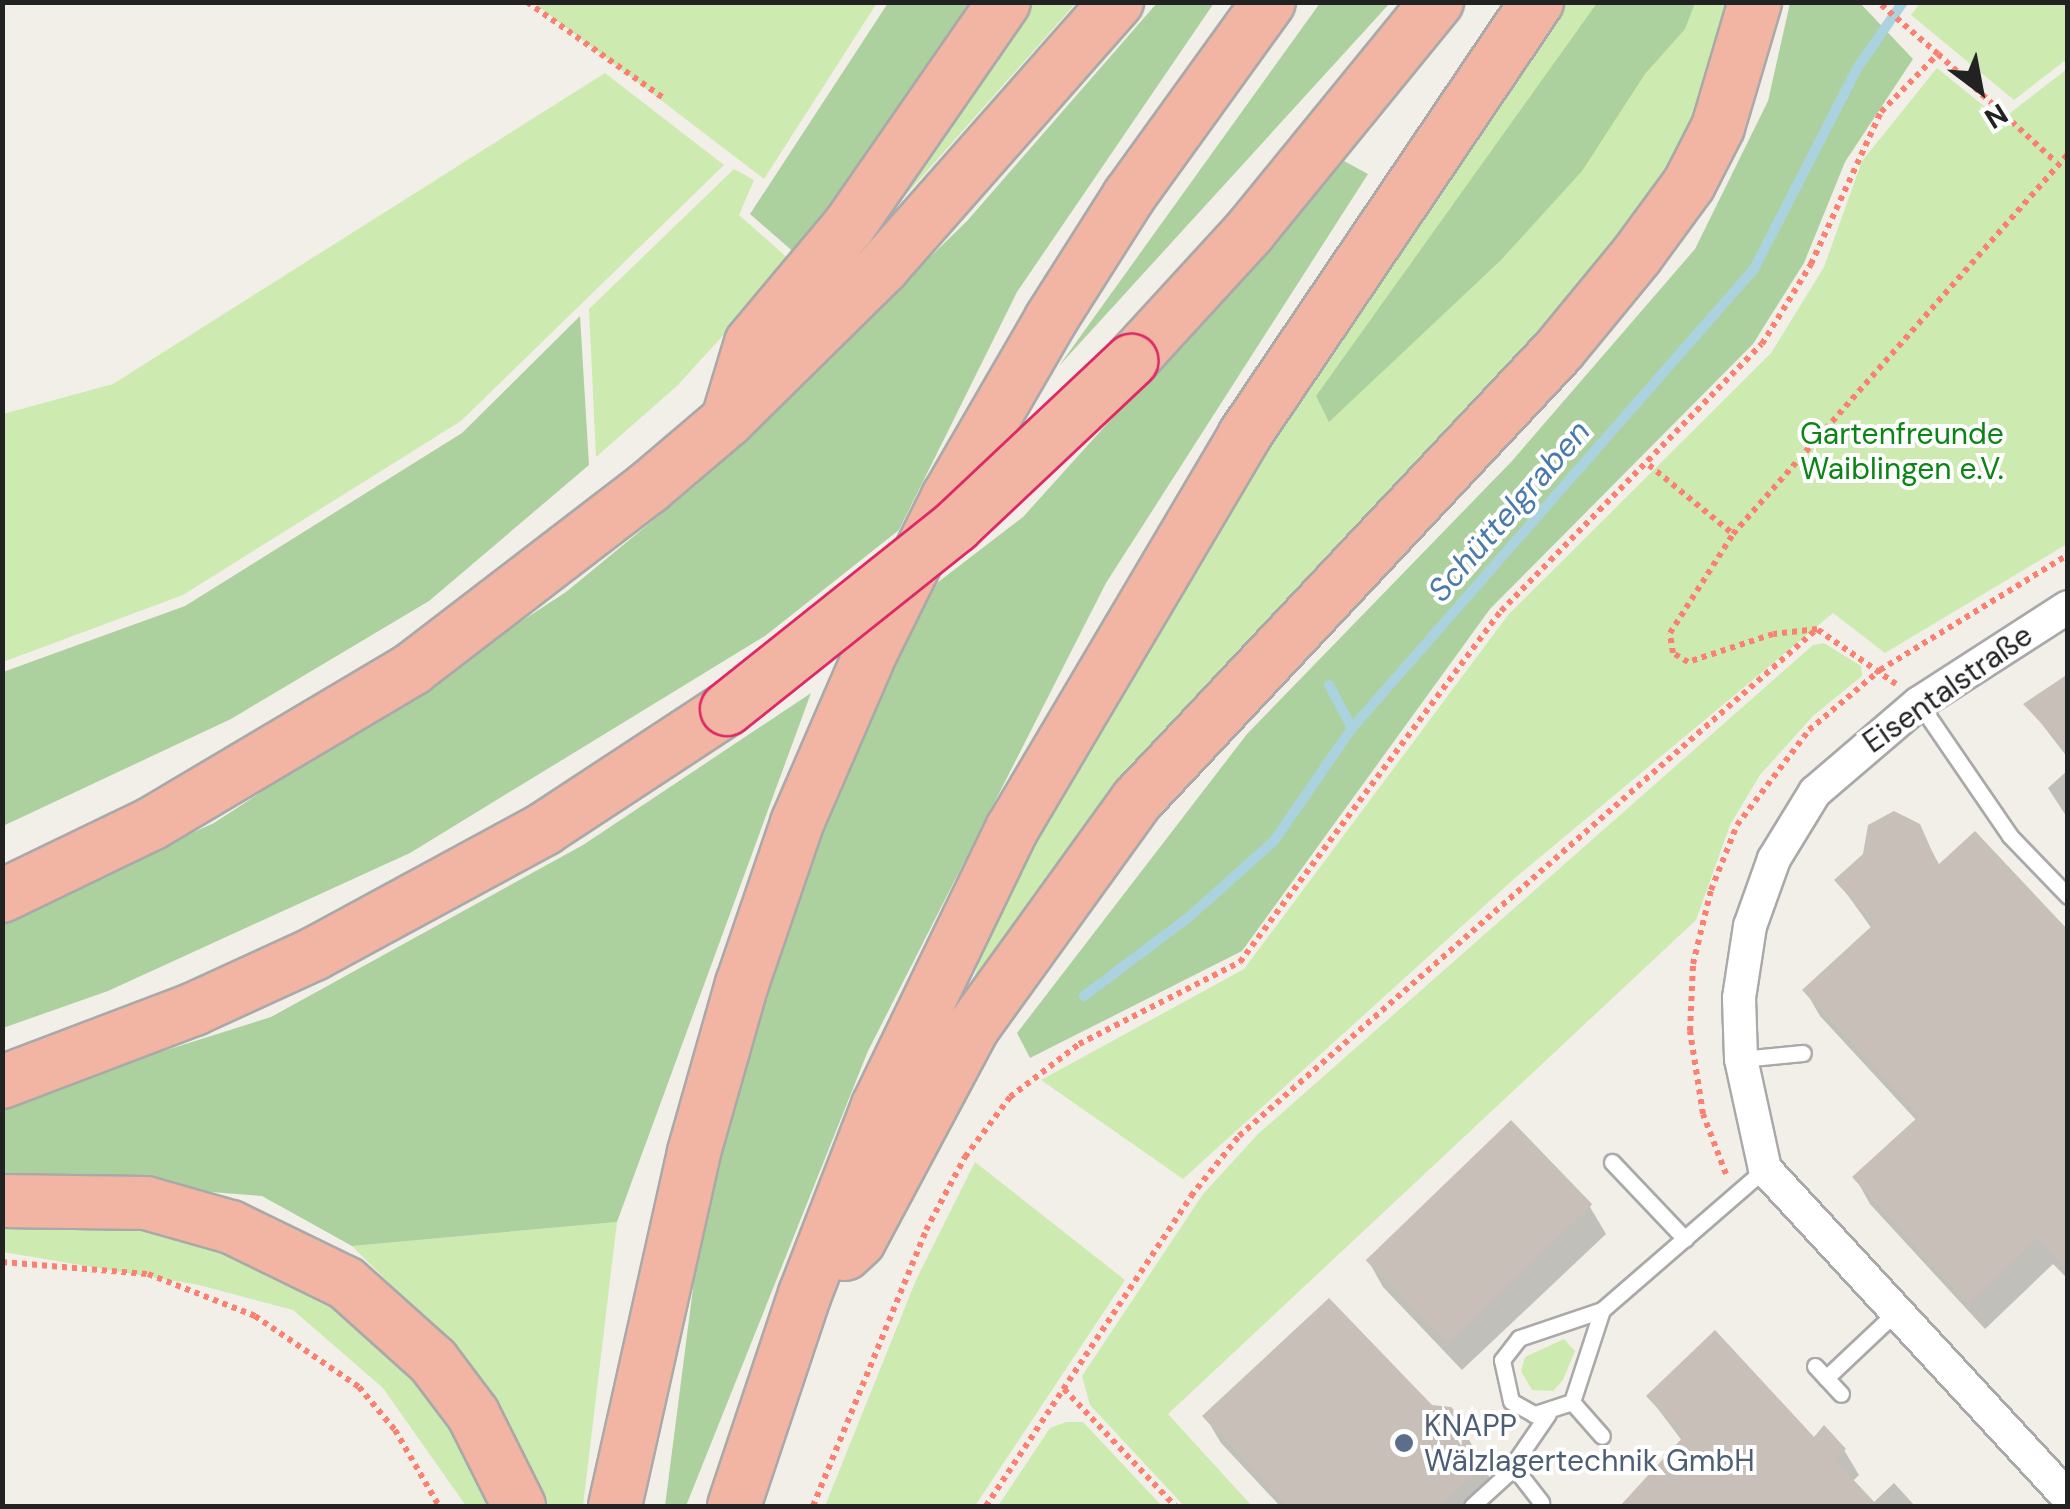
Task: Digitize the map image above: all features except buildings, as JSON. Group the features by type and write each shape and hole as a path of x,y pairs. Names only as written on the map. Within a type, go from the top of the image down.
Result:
{"highway":[{"path":"728,420 751,343 860,212 1004,2"},
{"path":"2,896 151,824 412,669 728,420 883,267 1116,2"},
{"path":"615,1506 694,1152 742,984 797,824 857,684 948,497 1051,319 1129,196 1268,2"},
{"path":"2,1082 194,1009 314,954 544,829 727,708 956,526 1130,361 1250,230 1437,2"},
{"path":"734,1506 804,1294 878,1106 951,948 1072,720 1244,436 1536,2"},
{"path":"804,1294 859,1241 974,1026 1138,798 1559,350 1638,255 1688,184 1718,127 1755,2"},
{"path":"2,1200 146,1203 231,1227 346,1283 433,1361 473,1414 519,1506"}],"street":[{"name":"Eisentalstraße","path":"2068,607 1919,703 1815,792 1774,859 1750,926 1739,998 1741,1060 1765,1168 2068,1497"}],"lane":[{"path":"1919,703 2010,836 2068,896"},
{"path":"1741,1060 1803,1053"},
{"path":"1612,1162 1685,1239"},
{"path":"1548,1414 1522,1409 1503,1388 1508,1347 1532,1332 1602,1310 1765,1168"},
{"path":"1472,1506 1513,1466 1548,1414 1572,1402 1602,1310"},
{"path":"1841,1394 1820,1372 1896,1312"},
{"path":"1572,1402 1602,1436"},
{"path":"1513,1466 1541,1502"}],"path":[{"path":"527,2 665,99"},
{"path":"1878,2 2056,162"},
{"path":"813,1506 926,1230 964,1157 1010,1097 1079,1044 1240,962 1501,611 1649,465 1762,344 1811,264 1881,112 1938,54"},
{"path":"2068,154 2056,162 1733,534 1677,617 1670,633 1673,654 1688,662 1773,634 1817,630 1880,670 2068,555"},
{"path":"1649,465 1733,534"},
{"path":"986,1506 1191,1196 1239,1136 1817,630"},
{"path":"2,1262 148,1274 255,1316 359,1387 395,1430 439,1506"},
{"path":"1064,1389 1174,1506"}],"green space":[{"path":"534,3 877,3 764,179"},
{"path":"888,3 975,3 797,255 750,214"},
{"path":"1019,3 1076,3 826,285"},
{"path":"1157,3 1214,3 1017,292 899,530 765,636 410,853 108,991 3,1028 2,918 214,823 566,592 696,485 967,221"},
{"path":"1320,3 1390,3 1059,366"},
{"path":"1565,3 1740,3 1670,183 963,1020 985,938 1008,886 1257,459"},
{"path":"1597,3 1695,3 1685,29 1645,74 1582,171 1500,261 1329,422 1316,396"},
{"path":"1790,3 1860,3 1913,59 1845,162 1804,263 1753,344 1490,609 1242,951 1030,1058 1017,1033 1247,734 1512,461 1695,249 1768,101"},
{"path":"1920,3 2067,3 2067,59 2014,100 1911,15"},
{"name":"Gartenfreunde Waiblingen e.V.","path":"1937,68 2001,120 2067,69 2067,544 1885,653 1833,613 1515,878 1183,1179 1041,1080 1244,969 1508,615 1771,353 1824,267 1862,161"},
{"path":"605,73 724,165 461,421 183,595 3,662 3,414 113,384"},
{"path":"1344,161 1368,174 1106,583 868,1051 686,1506 665,1506 705,1195 811,852 920,596 1023,517"},
{"path":"734,169 754,180 739,215 791,261 677,386 596,457 589,309"},
{"path":"580,316 589,465 429,601 231,719 3,826 3,672 185,606 462,433"},
{"path":"1824,643 1861,666 1862,676 1813,716 1760,775 1730,825 1696,920 1168,1414 1252,1506 1184,1506 1090,1405 1082,1376 1203,1194 1258,1134 1813,645"},
{"path":"811,693 617,1222 352,1246 262,1196 3,1176 2,1102 271,1017 583,845"},
{"path":"975,1162 1125,1280 975,1506 825,1506 916,1280"},
{"path":"141,1218 306,1276 417,1372 498,1506 466,1506 383,1388 293,1310 199,1285 3,1252 2,1219"},
{"path":"617,1222 583,1506 539,1506 528,1462 471,1365 352,1246"},
{"path":"1564,1339 1575,1351 1563,1380 1553,1391 1532,1390 1521,1371 1525,1357"},
{"path":"1066,1422 1083,1422 1162,1506 998,1506 1050,1428"}],"waterway":[{"name":"Schüttelgraben","path":"1084,996 1189,917 1274,841 1352,728 1754,269 1858,67 1903,2"},
{"path":"1329,685 1352,728"}],"place":[{"name":"KNAPP Wälzlagertechnik GmbH","path":"1404,1443"}]}
